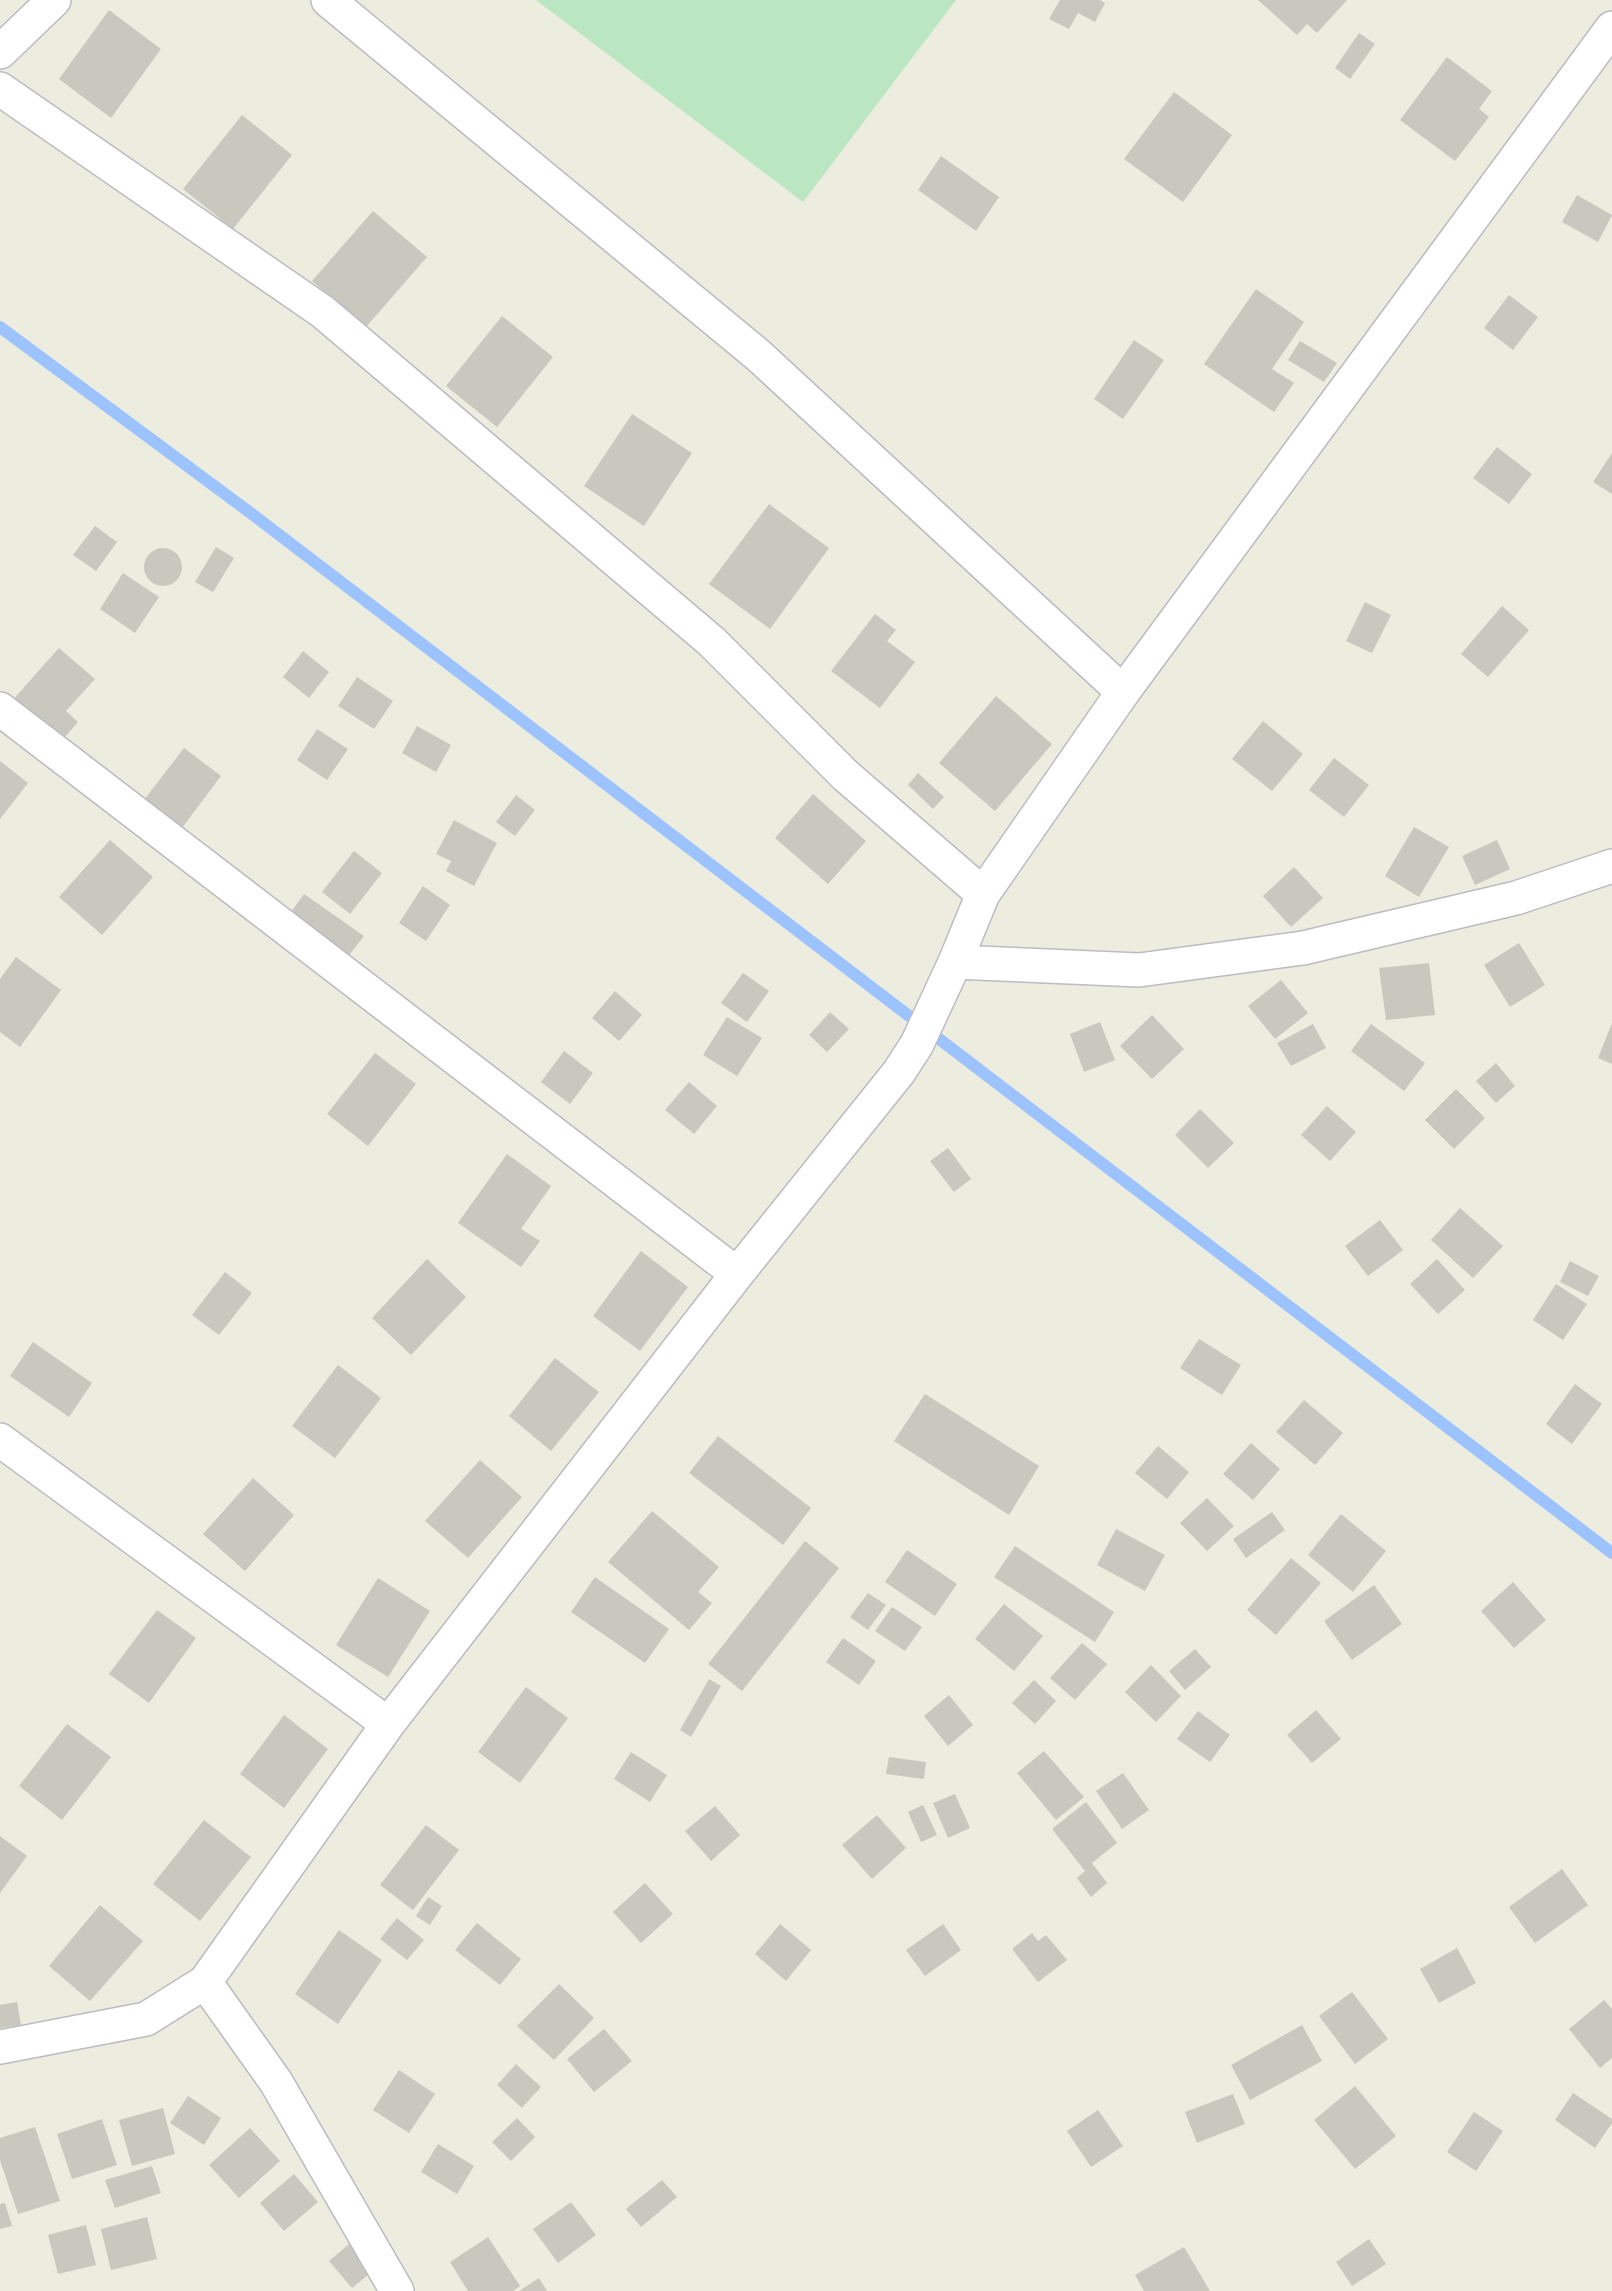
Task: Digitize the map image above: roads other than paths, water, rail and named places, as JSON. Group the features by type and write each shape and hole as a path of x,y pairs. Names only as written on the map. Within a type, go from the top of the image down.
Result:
{"street":[{"path":"0,52 54,0"},
{"path":"328,0 758,355 1123,692"},
{"path":"0,2047 146,2019 205,1982 387,1724 737,1274 899,1072 917,1044 955,962 982,894 1123,692 1612,28"},
{"path":"0,89 323,312 711,641 845,775 982,894"},
{"path":"0,709 737,1274"},
{"path":"955,962 1138,970 1303,948 1516,898 1612,866"},
{"path":"0,1440 387,1724"},
{"path":"205,1982 276,2082 397,2291"}],"waterway":[{"path":"0,327 252,514 1612,1553"}]}
